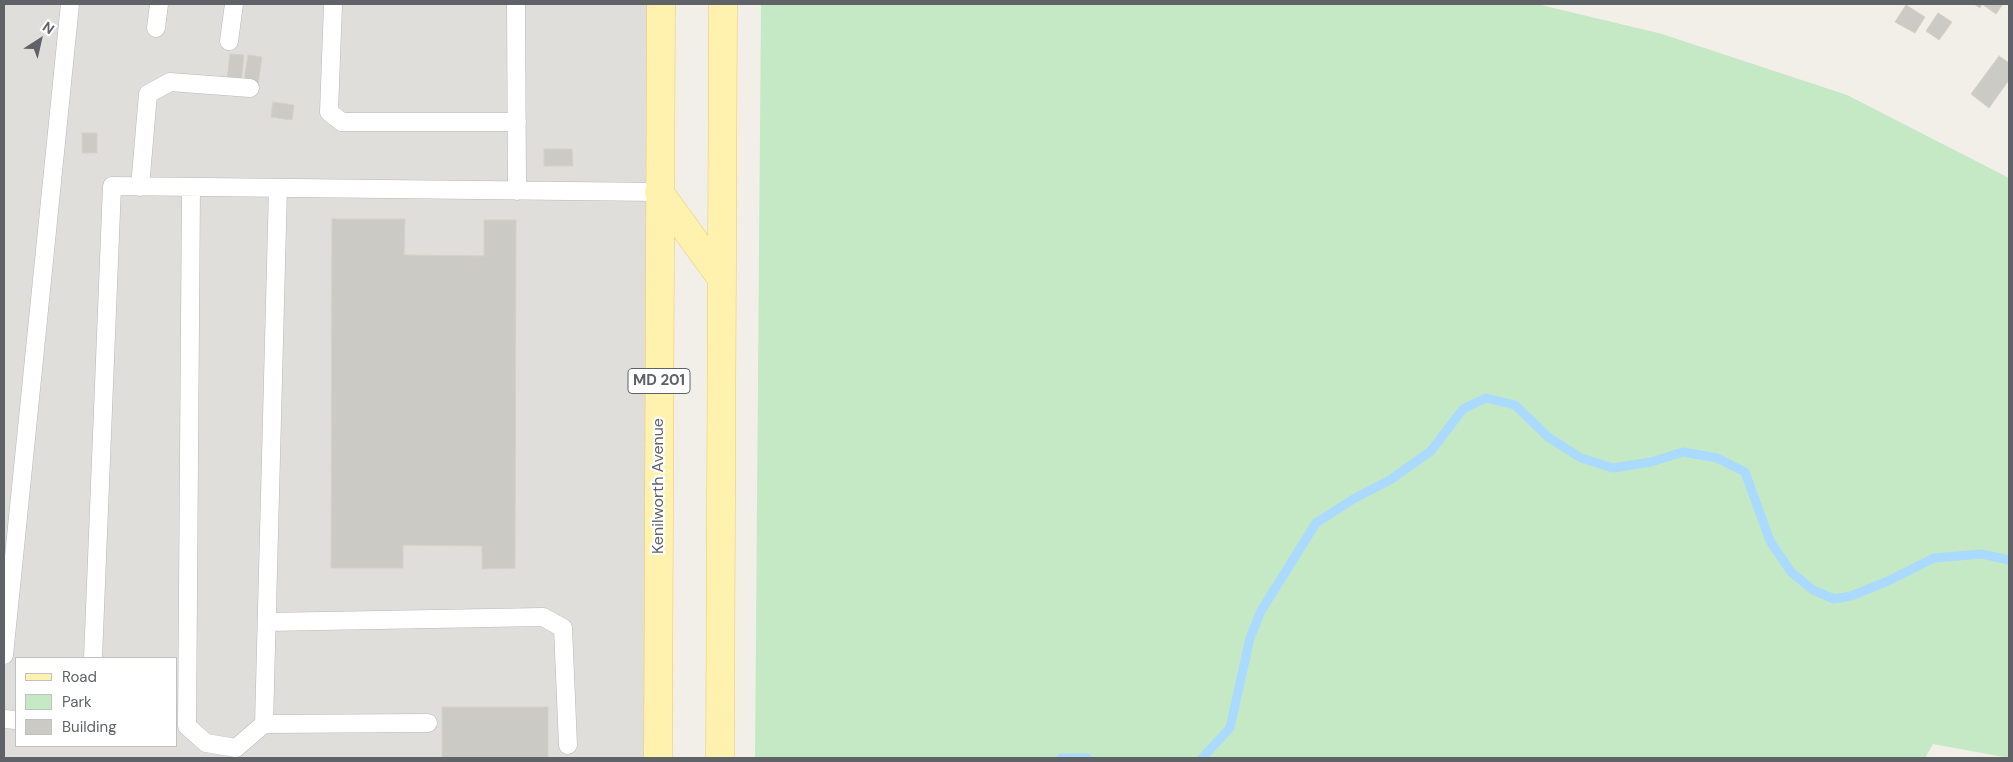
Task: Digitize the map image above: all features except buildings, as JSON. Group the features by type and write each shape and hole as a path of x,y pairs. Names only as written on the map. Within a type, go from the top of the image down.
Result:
{"main road":[{"name":"Kenilworth Avenue","path":"658,758 661,4"},
{"path":"720,758 723,4"},
{"path":"659,192 722,278"}],"lane":[{"path":"4,655 70,4"},
{"path":"156,28 158,4"},
{"path":"229,41 234,4"},
{"path":"332,4 329,112 342,122 517,122"},
{"path":"516,4 517,191"},
{"path":"140,187 148,94 170,82 250,88"},
{"path":"93,657 112,186 659,192"},
{"path":"191,187 182,726 206,743 236,748 264,724 428,724"},
{"path":"264,724 278,188"},
{"path":"267,622 543,617 563,628 568,745"}],"shaded area":[{"path":"4,4 661,4 658,758 4,758"}],"green space":[{"path":"761,4 1537,4 1662,34 1847,95 2009,178 2009,758 1933,744 1925,758 755,758"}],"waterway":[{"path":"1202,758 1230,728 1250,638 1261,611 1316,523 1355,498 1390,480 1431,451 1463,409 1486,398 1515,405 1548,437 1581,458 1613,468 1651,462 1683,452 1717,458 1745,472 1770,541 1791,572 1813,590 1834,599 1851,596 1888,581 1934,558 1982,554 2009,560"},
{"path":"1061,758 1087,758"}]}
